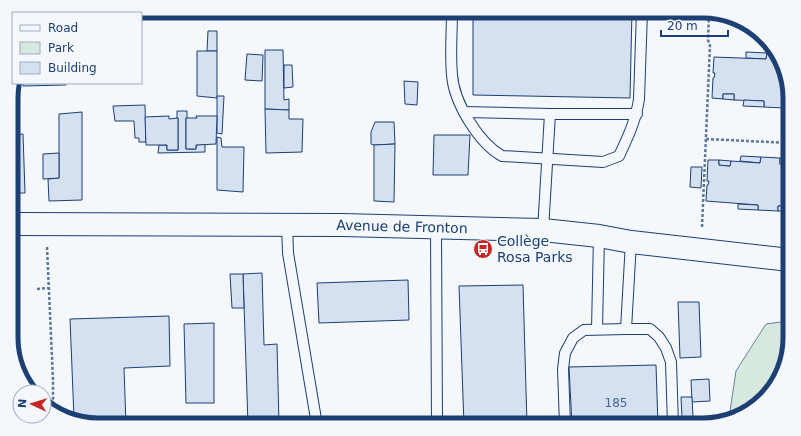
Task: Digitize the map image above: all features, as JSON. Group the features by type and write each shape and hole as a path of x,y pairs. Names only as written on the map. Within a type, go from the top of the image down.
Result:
{"street":[{"name":"Avenue de Fronton","path":"18,224 286,224 543,230 600,236 631,242 783,259"}],"lane":[{"path":"452,18 452,76 457,96 464,112 484,141 502,156 603,162 619,156 632,130 637,114 639,100 642,18"},
{"path":"464,112 637,114"},
{"path":"543,230 546,158 550,114"},
{"path":"286,224 288,253 316,418"},
{"path":"436,227 437,418"},
{"path":"597,329 600,236"},
{"path":"626,329 631,242"},
{"path":"565,418 563,369 565,353 573,338 584,330 597,329 650,329 660,337 671,362 673,418"}],"path":[{"path":"688,18 688,30"},
{"path":"701,250 710,46 708,40 709,19"},
{"path":"706,139 783,143"},
{"path":"47,242 53,404"},
{"path":"37,289 48,288"}],"green space":[{"path":"783,322 782,348 777,369 770,382 756,398 747,405 730,414 736,371 766,324"}],"building":[{"path":"473,18 632,18 630,98 473,95"},
{"path":"208,31 217,31 217,51 207,51"},
{"path":"265,50 283,50 284,100 289,99 289,110 265,109"},
{"path":"197,51 217,51 217,98 197,96"},
{"path":"746,52 767,53 766,59 746,58"},
{"path":"767,53 769,53 777,67 782,88 783,108 764,107 764,101 734,100 734,94 723,94 723,99 712,98 713,78 715,73 713,73 714,57 766,59"},
{"path":"247,54 263,55 262,81 245,80"},
{"path":"284,65 292,65 293,87 284,88"},
{"path":"404,81 418,82 417,105 405,104"},
{"path":"23,84 66,84 66,85 23,86"},
{"path":"723,94 734,94 734,100 723,99"},
{"path":"217,96 224,96 222,134 217,133"},
{"path":"744,100 764,101 764,107 743,106"},
{"path":"145,105 146,142 139,142 139,138 135,138 134,121 115,121 113,106"},
{"path":"265,109 289,110 289,119 303,119 302,152 266,153"},
{"path":"177,111 187,111 186,149 196,149 196,145 205,144 205,152 158,153 159,145 167,145 167,150 178,150"},
{"path":"82,112 82,200 49,201 48,179 59,178 59,114"},
{"path":"169,116 169,119 178,118 178,150 167,150 167,145 146,145 145,117"},
{"path":"196,116 217,116 216,144 196,145 196,149 186,149 186,118 197,118"},
{"path":"375,122 394,122 395,144 371,144 371,132"},
{"path":"18,134 23,134 25,193 18,193"},
{"path":"434,135 470,135 468,175 433,175"},
{"path":"217,137 221,138 222,147 244,147 243,192 217,190"},
{"path":"395,144 394,202 374,201 374,145"},
{"path":"59,153 59,178 43,179 43,154"},
{"path":"741,156 761,157 760,163 740,161"},
{"path":"761,157 780,158 780,164 783,164 783,206 778,206 778,211 758,210 758,205 706,201 707,185 709,181 707,181 708,160 719,160 719,165 730,166 731,161 760,163"},
{"path":"780,158 783,158 783,164 780,164"},
{"path":"719,160 731,161 730,166 719,165"},
{"path":"691,167 702,167 701,188 690,187"},
{"path":"738,204 758,205 758,210 738,209"},
{"path":"778,206 783,206 783,211 778,211"},
{"path":"262,273 264,345 277,344 279,418 248,418 243,274"},
{"path":"230,274 243,274 244,308 232,308"},
{"path":"408,280 409,320 319,323 317,283"},
{"path":"523,285 527,418 464,418 459,286"},
{"path":"678,302 699,302 701,357 680,358"},
{"path":"169,316 170,366 124,368 126,418 93,418 74,414 70,319"},
{"path":"214,323 214,403 186,403 184,324"},
{"path":"656,365 658,418 572,418 569,367"},
{"path":"709,379 710,401 692,402 691,380"},
{"path":"681,397 692,397 693,417 682,417"}],"place":[{"name":"Collège Rosa Parks","path":"483,249"}]}
